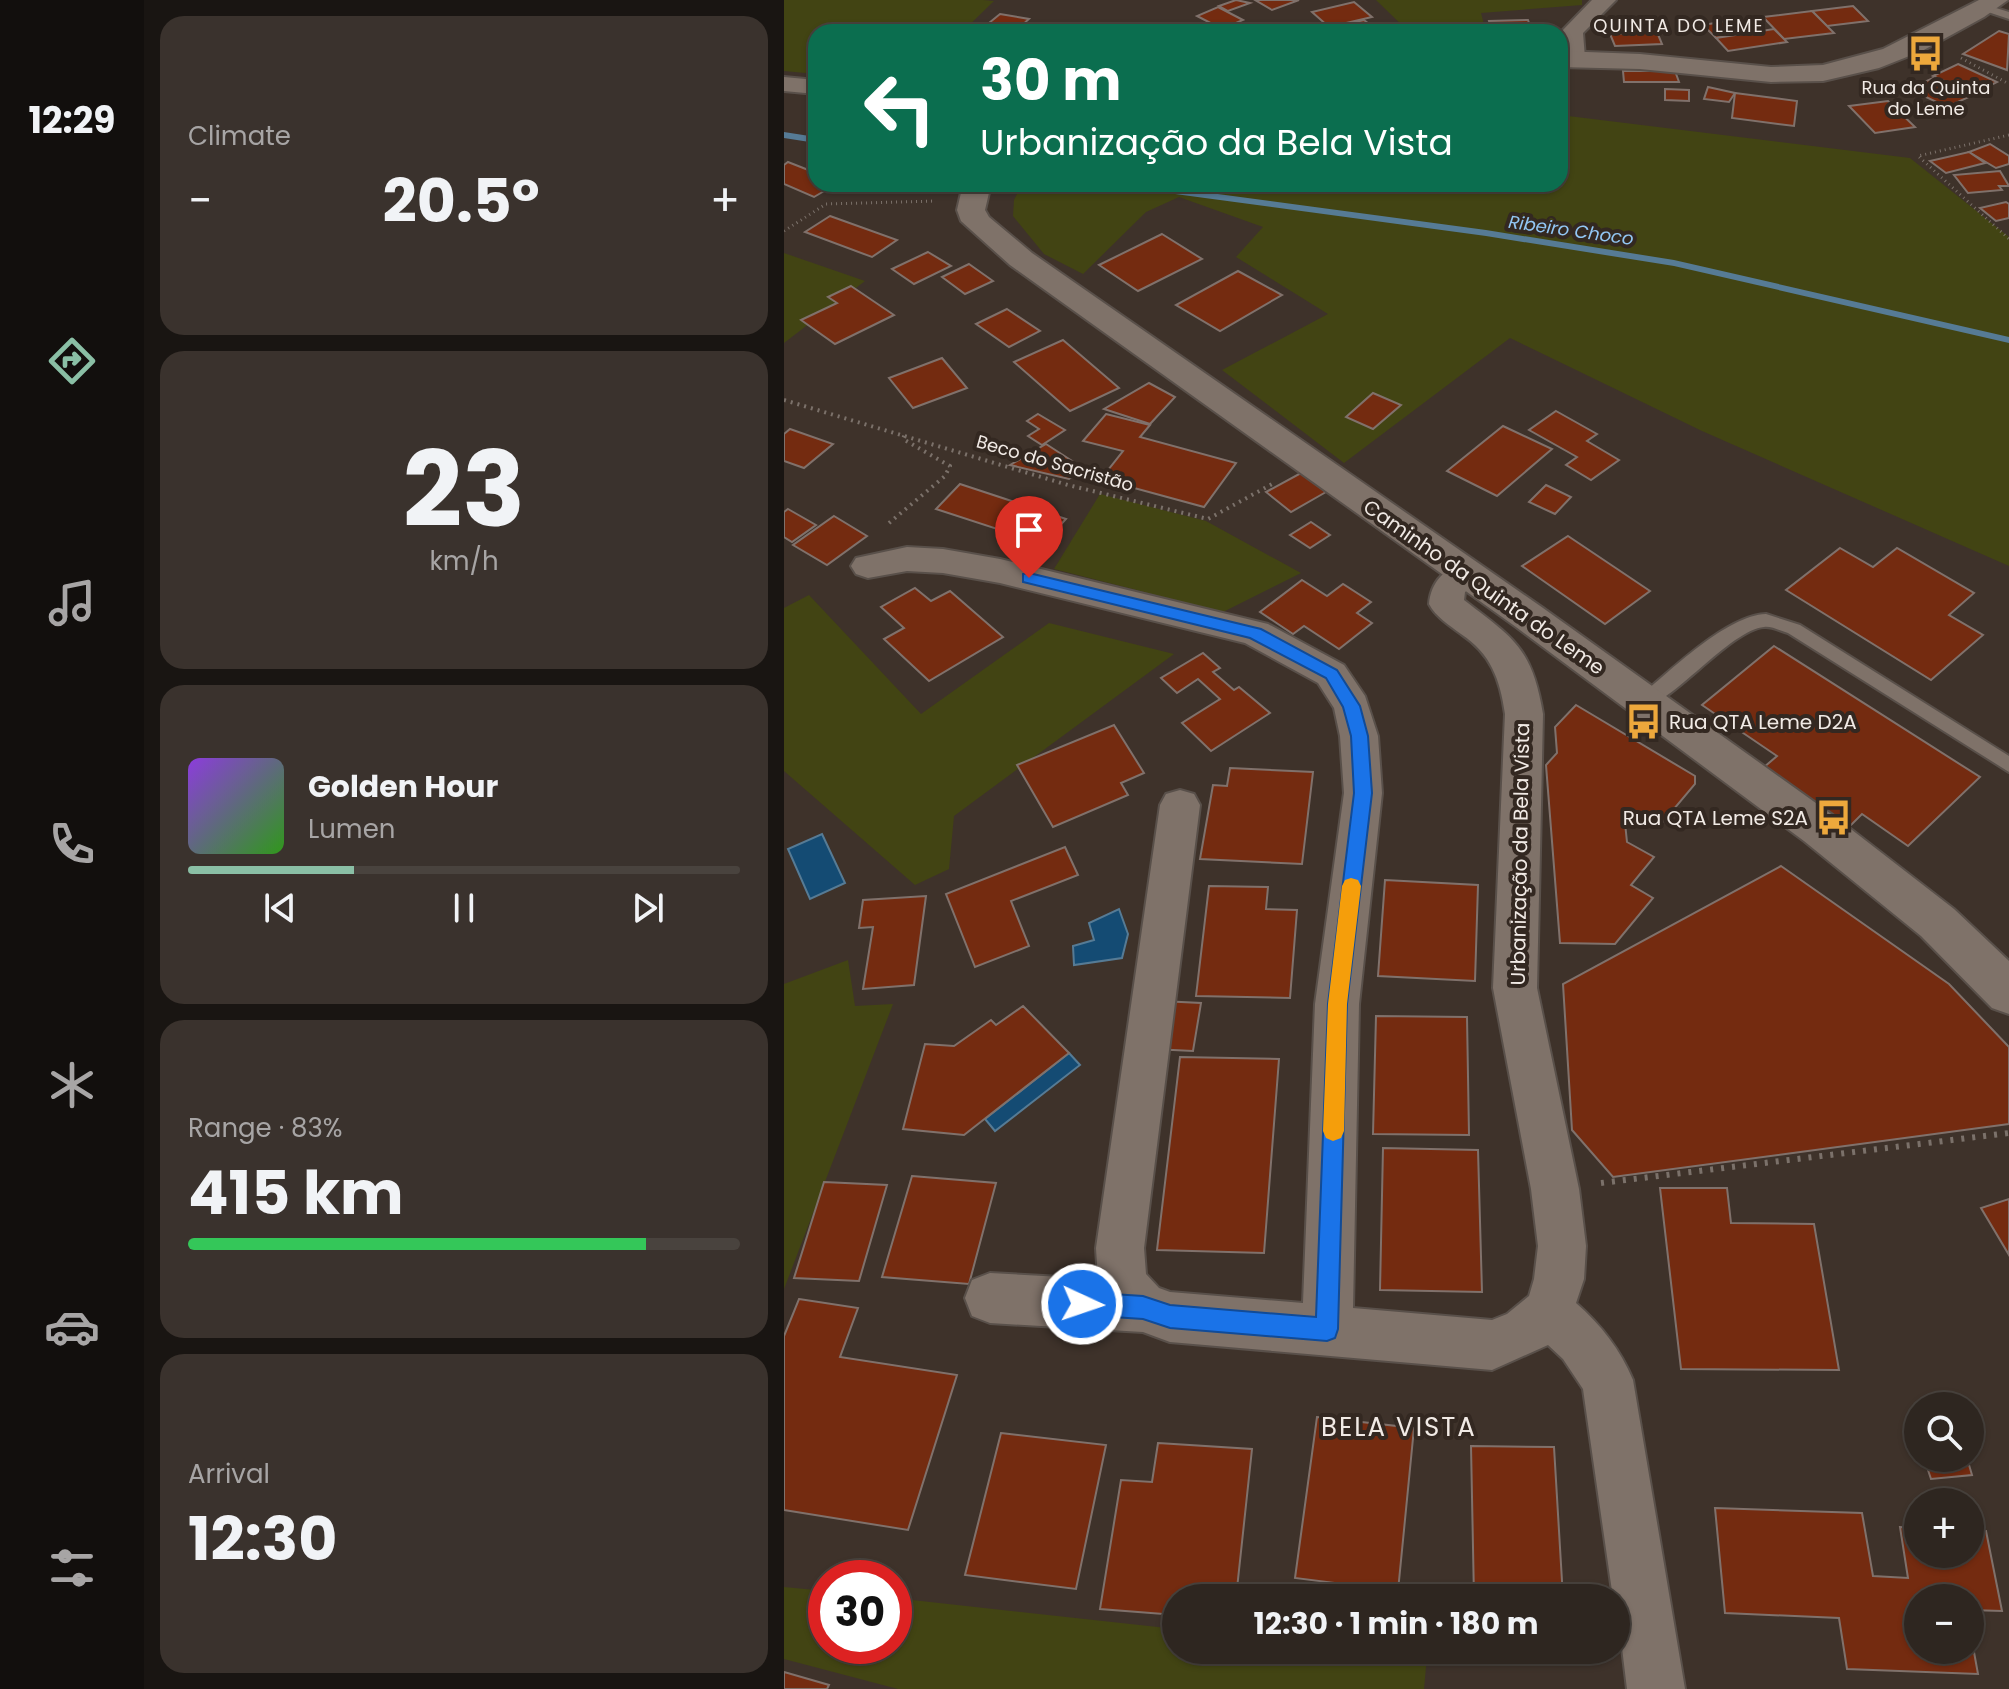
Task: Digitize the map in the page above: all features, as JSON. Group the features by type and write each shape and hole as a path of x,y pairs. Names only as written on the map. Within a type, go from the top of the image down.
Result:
{"street":[{"path":"1568,49 1572,32 1605,0"},
{"path":"1568,58 1805,75 1875,62 1929,40 1986,2"},
{"path":"784,84 808,86"},
{"name":"Caminho da Quinta do Leme","path":"975,192 971,210 976,221 1021,259 1646,702 1912,900 1955,936 2009,993"},
{"path":"868,566 907,559 943,561 1000,571 1255,633 1331,674 1352,706 1359,736 1363,793 1337,1004 1327,1329"},
{"name":"Urbanização da Bela Vista","path":"1466,575 1453,582 1446,592 1446,604 1499,647 1519,681 1523,703 1515,988 1555,1189 1562,1246 1559,1279 1548,1312"},
{"path":"1143,1307 1127,1293 1120,1273 1120,1248 1180,805"},
{"path":"990,1298 1143,1307 1170,1317 1492,1345 1524,1332 1548,1312 1581,1341 1607,1380 1656,1689"}],"lane":[{"path":"1986,2 2009,16"},
{"path":"1646,702 1740,630 1759,621 1770,622 1794,629 2009,765"}],"path":[{"path":"1929,40 2009,84"},
{"path":"2009,135 1918,156 2009,239"},
{"path":"784,231 826,204 975,192"},
{"name":"Beco do Sacristão","path":"784,400 1068,485 1208,519 1309,463"},
{"path":"882,529 945,476 950,466 903,439 905,434"},
{"path":"1555,1189 2009,1133"}],"shaded area":[{"path":"784,0 994,1 970,24 808,24 808,73 784,71"},
{"path":"1376,0 1582,0 1582,5 1481,13 1484,24 1401,24"},
{"path":"1568,116 1910,158 2009,237 2009,566 1702,431 1510,338 1344,463 1222,370 1328,314 1236,257 1263,227 1179,197 1146,212 1083,274 1044,254 1013,216 1018,192 1568,192"},
{"path":"784,253 865,281 784,343"},
{"path":"1100,494 1206,521 1301,573 1223,612 1054,569"},
{"path":"809,595 921,714 1049,623 1174,654 954,816 949,869 915,885 784,771 784,608"},
{"path":"848,960 855,1006 893,1004 784,1289 784,984"},
{"path":"784,1587 808,1589 808,1664 912,1664 912,1600 1162,1627 1162,1664 1426,1664 1424,1689 898,1689 784,1659"}],"water":[{"path":"822,834 845,883 810,899 788,849"},
{"path":"1119,909 1128,934 1122,958 1074,965 1073,946 1094,940 1089,923"},
{"path":"1069,1053 1080,1065 995,1131 985,1119"}],"building":[{"path":"1236,0 1250,3 1228,11 1219,6"},
{"path":"1255,0 1299,0 1272,10"},
{"path":"1354,2 1372,17 1342,24 1326,24 1312,12"},
{"path":"1853,6 1868,21 1827,26 1812,11"},
{"path":"1218,7 1243,20 1234,24 1212,24 1197,16"},
{"path":"1812,11 1834,33 1784,39 1763,17"},
{"path":"1000,14 1029,19 1023,24 988,24"},
{"path":"1739,19 1752,33 1716,38 1703,25"},
{"path":"1364,20 1369,24 1347,24"},
{"path":"1528,20 1529,24 1490,24 1489,21"},
{"path":"1774,29 1787,42 1728,51 1716,38"},
{"path":"1999,31 2009,34 2007,70 1963,54"},
{"path":"1657,32 1662,44 1615,46 1610,34"},
{"path":"1958,64 1997,82 1973,94 1933,76"},
{"path":"1623,71 1675,71 1679,82 1624,82"},
{"path":"1933,78 1971,96 1947,107 1909,89"},
{"path":"1708,87 1735,93 1729,102 1704,99"},
{"path":"1665,89 1689,90 1689,101 1665,100"},
{"path":"1735,93 1797,101 1794,126 1732,118"},
{"path":"1888,101 1915,127 1875,133 1849,106"},
{"path":"1990,144 2009,156 2009,164 1996,168 1969,152"},
{"path":"1969,152 1985,163 1946,173 1930,161"},
{"path":"788,162 808,170 808,192 822,192 814,197 784,184 784,165"},
{"path":"2000,171 2009,186 1999,186 2002,190 1968,193 1954,175"},
{"path":"2009,204 2009,218 1996,221 1980,208"},
{"path":"830,216 897,240 872,257 805,232"},
{"path":"1162,234 1202,259 1138,291 1099,265"},
{"path":"928,252 951,266 914,284 892,269"},
{"path":"969,264 993,281 965,294 942,277"},
{"path":"1238,271 1282,295 1220,331 1176,305"},
{"path":"851,286 894,315 835,344 801,320 837,303 828,297"},
{"path":"1007,309 1040,331 1009,347 976,324"},
{"path":"1063,340 1119,388 1070,411 1014,362"},
{"path":"942,358 967,388 913,408 889,378"},
{"path":"1149,383 1175,397 1150,424 1104,409"},
{"path":"1373,393 1401,405 1373,429 1346,417"},
{"path":"1556,411 1597,434 1587,441 1619,460 1591,480 1566,465 1577,457 1529,430"},
{"path":"1038,414 1065,430 1042,445 1028,436 1039,429 1027,421"},
{"path":"1106,414 1150,425 1140,437 1236,463 1204,507 1101,479 1123,451 1083,441"},
{"path":"1503,426 1552,449 1497,496 1447,471"},
{"path":"790,429 833,444 804,468 784,461 784,434"},
{"path":"1046,444 1083,468 1069,479 1010,465"},
{"path":"1301,473 1326,492 1291,512 1266,492"},
{"path":"960,484 1066,519 1043,544 936,509"},
{"path":"1546,485 1571,497 1555,514 1529,502"},
{"path":"788,509 816,525 792,542 784,537 784,512"},
{"path":"834,516 867,536 827,565 793,545"},
{"path":"1311,522 1330,535 1310,548 1290,535"},
{"path":"1568,536 1650,591 1605,624 1522,566"},
{"path":"1840,548 1873,567 1897,548 1974,593 1949,615 1983,635 1931,680 1786,590"},
{"path":"1302,580 1327,596 1343,584 1371,602 1357,613 1372,623 1339,649 1304,626 1293,634 1260,612"},
{"path":"915,588 931,601 950,591 1003,637 929,681 884,639 904,628 881,607"},
{"path":"1774,646 1980,777 1908,846 1862,814 1848,828 1763,768 1777,756 1702,705"},
{"path":"1203,653 1220,668 1213,672 1234,690 1239,687 1270,713 1211,751 1182,723 1220,699 1198,679 1177,693 1161,678"},
{"path":"1576,705 1695,776 1695,784 1663,822 1625,823 1627,842 1654,857 1631,885 1653,898 1615,944 1560,943 1546,765 1557,753 1555,727"},
{"path":"1114,725 1144,773 1121,783 1128,795 1053,827 1017,765"},
{"path":"1230,768 1313,772 1302,864 1200,859 1213,785 1227,786"},
{"path":"1065,847 1078,875 1011,901 1029,946 975,967 946,894"},
{"path":"1781,866 1949,984 2009,1047 2009,1124 1613,1177 1572,1130 1563,984"},
{"path":"1385,880 1478,885 1475,981 1378,976"},
{"path":"1209,886 1268,887 1266,909 1297,910 1290,998 1196,996"},
{"path":"926,896 914,985 863,989 873,927 859,928 863,900"},
{"path":"1161,1001 1201,1003 1193,1051 1153,1049"},
{"path":"1023,1006 1069,1053 964,1135 903,1129 925,1044 954,1046 991,1020 996,1025"},
{"path":"1376,1016 1467,1017 1469,1135 1373,1134"},
{"path":"1180,1057 1279,1059 1264,1253 1157,1250"},
{"path":"1383,1148 1478,1150 1482,1292 1380,1290"},
{"path":"912,1176 996,1183 969,1284 882,1277"},
{"path":"824,1182 887,1185 859,1281 794,1278"},
{"path":"1660,1188 1727,1188 1731,1223 1814,1224 1839,1370 1681,1369"},
{"path":"2009,1199 2009,1255 1981,1208"},
{"path":"799,1299 858,1308 840,1357 957,1375 908,1530 784,1510 784,1336"},
{"path":"1317,1417 1414,1428 1399,1584 1343,1584 1295,1578"},
{"path":"1001,1433 1106,1445 1076,1589 965,1575"},
{"path":"1158,1443 1252,1449 1238,1584 1162,1584 1162,1614 1100,1609 1121,1480 1152,1482"},
{"path":"1471,1446 1554,1447 1562,1584 1474,1584"},
{"path":"1929,1472 1971,1472 1972,1475 1931,1479"},
{"path":"1715,1508 1862,1513 1873,1576 1908,1578 1906,1568 1984,1568 1986,1531 2002,1611 1984,1610 1984,1584 1904,1584 1904,1664 1976,1664 1978,1674 1847,1669 1839,1618 1725,1613"},
{"path":"1900,1527 1904,1527 1904,1552"},
{"path":"784,1672 829,1685 827,1689 784,1689"}],"waterway":[{"name":"Ribeiro Choco","path":"784,135 808,139"},
{"name":"Ribeiro Choco","path":"1182,192 1486,233 1674,263 2009,340"}],"slow traffic":[{"path":"1333,1131 1337,1004 1351,886"}],"place":[{"name":"Rua da Quinta do Leme","path":"1926,53"},
{"name":"Rua QTA Leme D2A","path":"1643,722"},
{"name":"Rua QTA Leme S2A","path":"1834,818"}],"district":[{"name":"QUINTA DO LEME","path":"1679,25"},
{"name":"BELA VISTA","path":"1399,1427"}],"route":[{"path":"1029,578 1255,633 1331,674 1352,706 1359,736 1363,793 1337,1004 1327,1329 1170,1317 1143,1307 1082,1304"}]}
